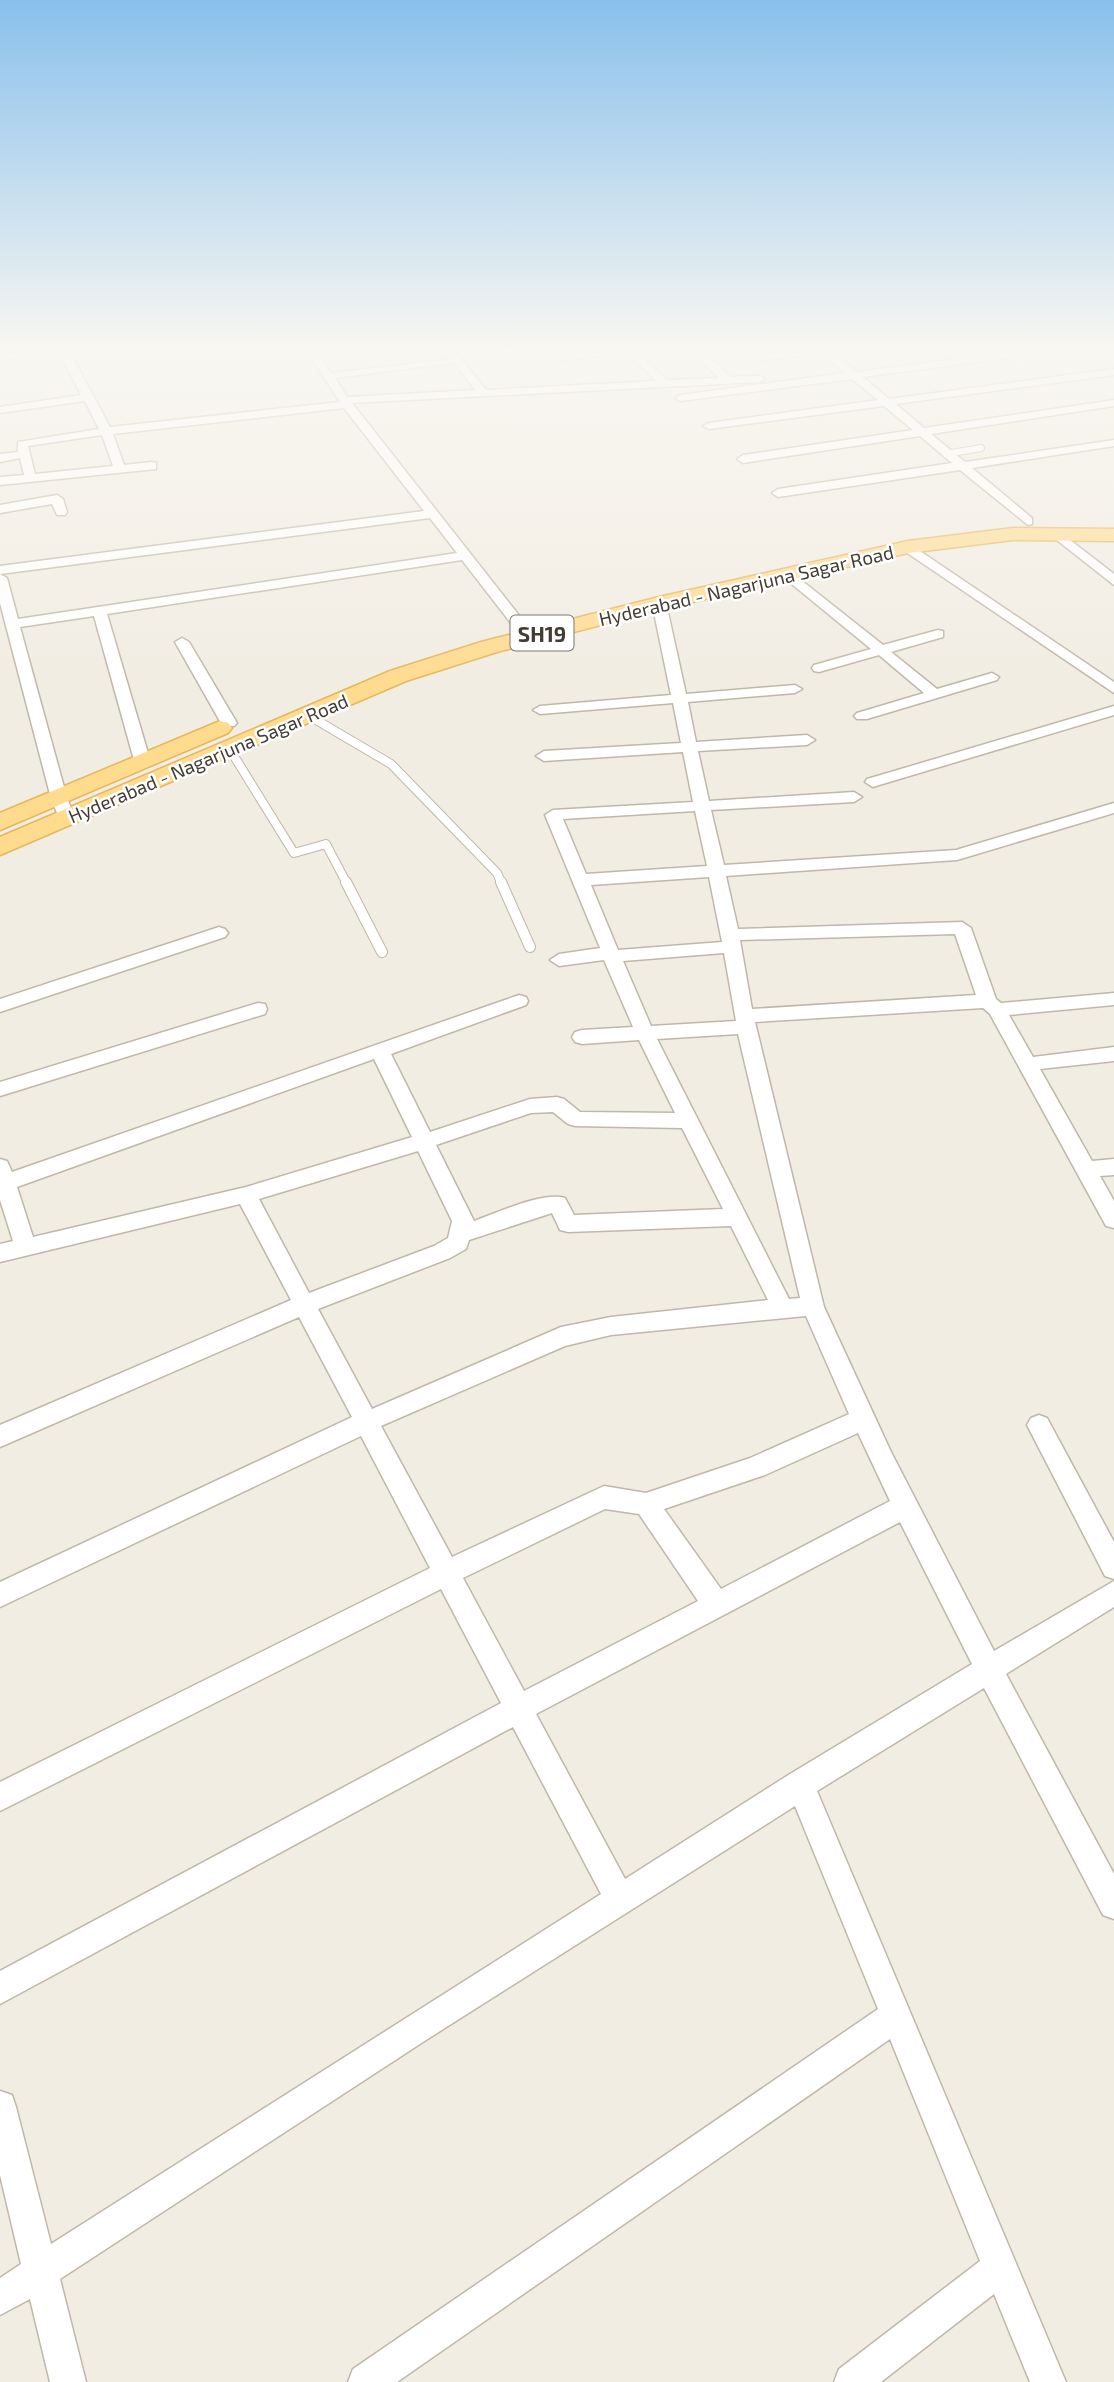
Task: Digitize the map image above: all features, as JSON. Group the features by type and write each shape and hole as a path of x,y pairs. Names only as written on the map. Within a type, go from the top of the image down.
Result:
{"main road":[{"name":"Hyderabad - Nagarjuna Sagar Road","path":"0,848 142,760 369,667 518,623 771,561 907,531 1028,521 1114,523"},
{"name":"Hyderabad - Nagarjuna Sagar Road","path":"0,822 63,808 229,748 398,677 489,647 659,603 908,547 1013,534 1114,536"}],"street":[{"path":"27,464 30,477"},
{"path":"118,464 120,469"},
{"path":"394,464 518,623"},
{"path":"778,493 972,464"},
{"path":"0,481 152,466"},
{"path":"960,466 1028,521"},
{"path":"0,509 57,499 61,512"},
{"path":"0,570 433,514"},
{"path":"1057,534 1114,581"},
{"path":"908,547 1114,689"},
{"path":"13,624 466,556"},
{"path":"787,573 933,693"},
{"path":"0,578 63,808"},
{"path":"659,603 731,941 745,1021 813,1307 863,1419 906,1506 1114,1904"},
{"path":"99,611 142,760"},
{"path":"819,667 938,634"},
{"path":"182,642 229,723"},
{"path":"862,716 992,677"},
{"path":"540,710 795,689"},
{"path":"873,782 1114,710"},
{"path":"544,756 807,740"},
{"path":"783,1308 644,1032 553,815 854,797"},
{"path":"579,880 717,873 957,855 1008,842 1114,808"},
{"path":"559,960 731,941 962,928 993,1006 1114,1220"},
{"path":"0,1006 219,933"},
{"path":"582,1037 978,1000 993,1006 1114,999"},
{"path":"26,1248 3,1175 380,1051 519,1001"},
{"path":"0,1089 258,1009"},
{"path":"0,1436 303,1304 442,1252 458,1243 463,1221 380,1051"},
{"path":"1028,1064 1114,1054"},
{"path":"0,1253 246,1195 530,1106 557,1104 575,1119 688,1121"},
{"path":"1085,1170 1114,1167"},
{"path":"246,1195 619,1898"},
{"path":"462,1234 533,1209 558,1204 568,1224 737,1217"},
{"path":"0,1595 366,1422 561,1337 611,1326 813,1307"},
{"path":"0,1797 446,1573 604,1497 646,1504 756,1467 863,1419"},
{"path":"1039,1425 1114,1567"},
{"path":"646,1504 716,1605"},
{"path":"0,1988 518,1709 906,1506"},
{"path":"0,2298 619,1898 800,1784 1114,1593"},
{"path":"800,1784 894,2017 1048,2382"},
{"path":"366,2382 894,2017"},
{"path":"0,2108 68,2382"},
{"path":"852,2382 999,2268"}],"lane":[{"path":"306,714 391,764 497,873 530,947"},
{"path":"229,748 294,853 326,844 382,951"}]}
